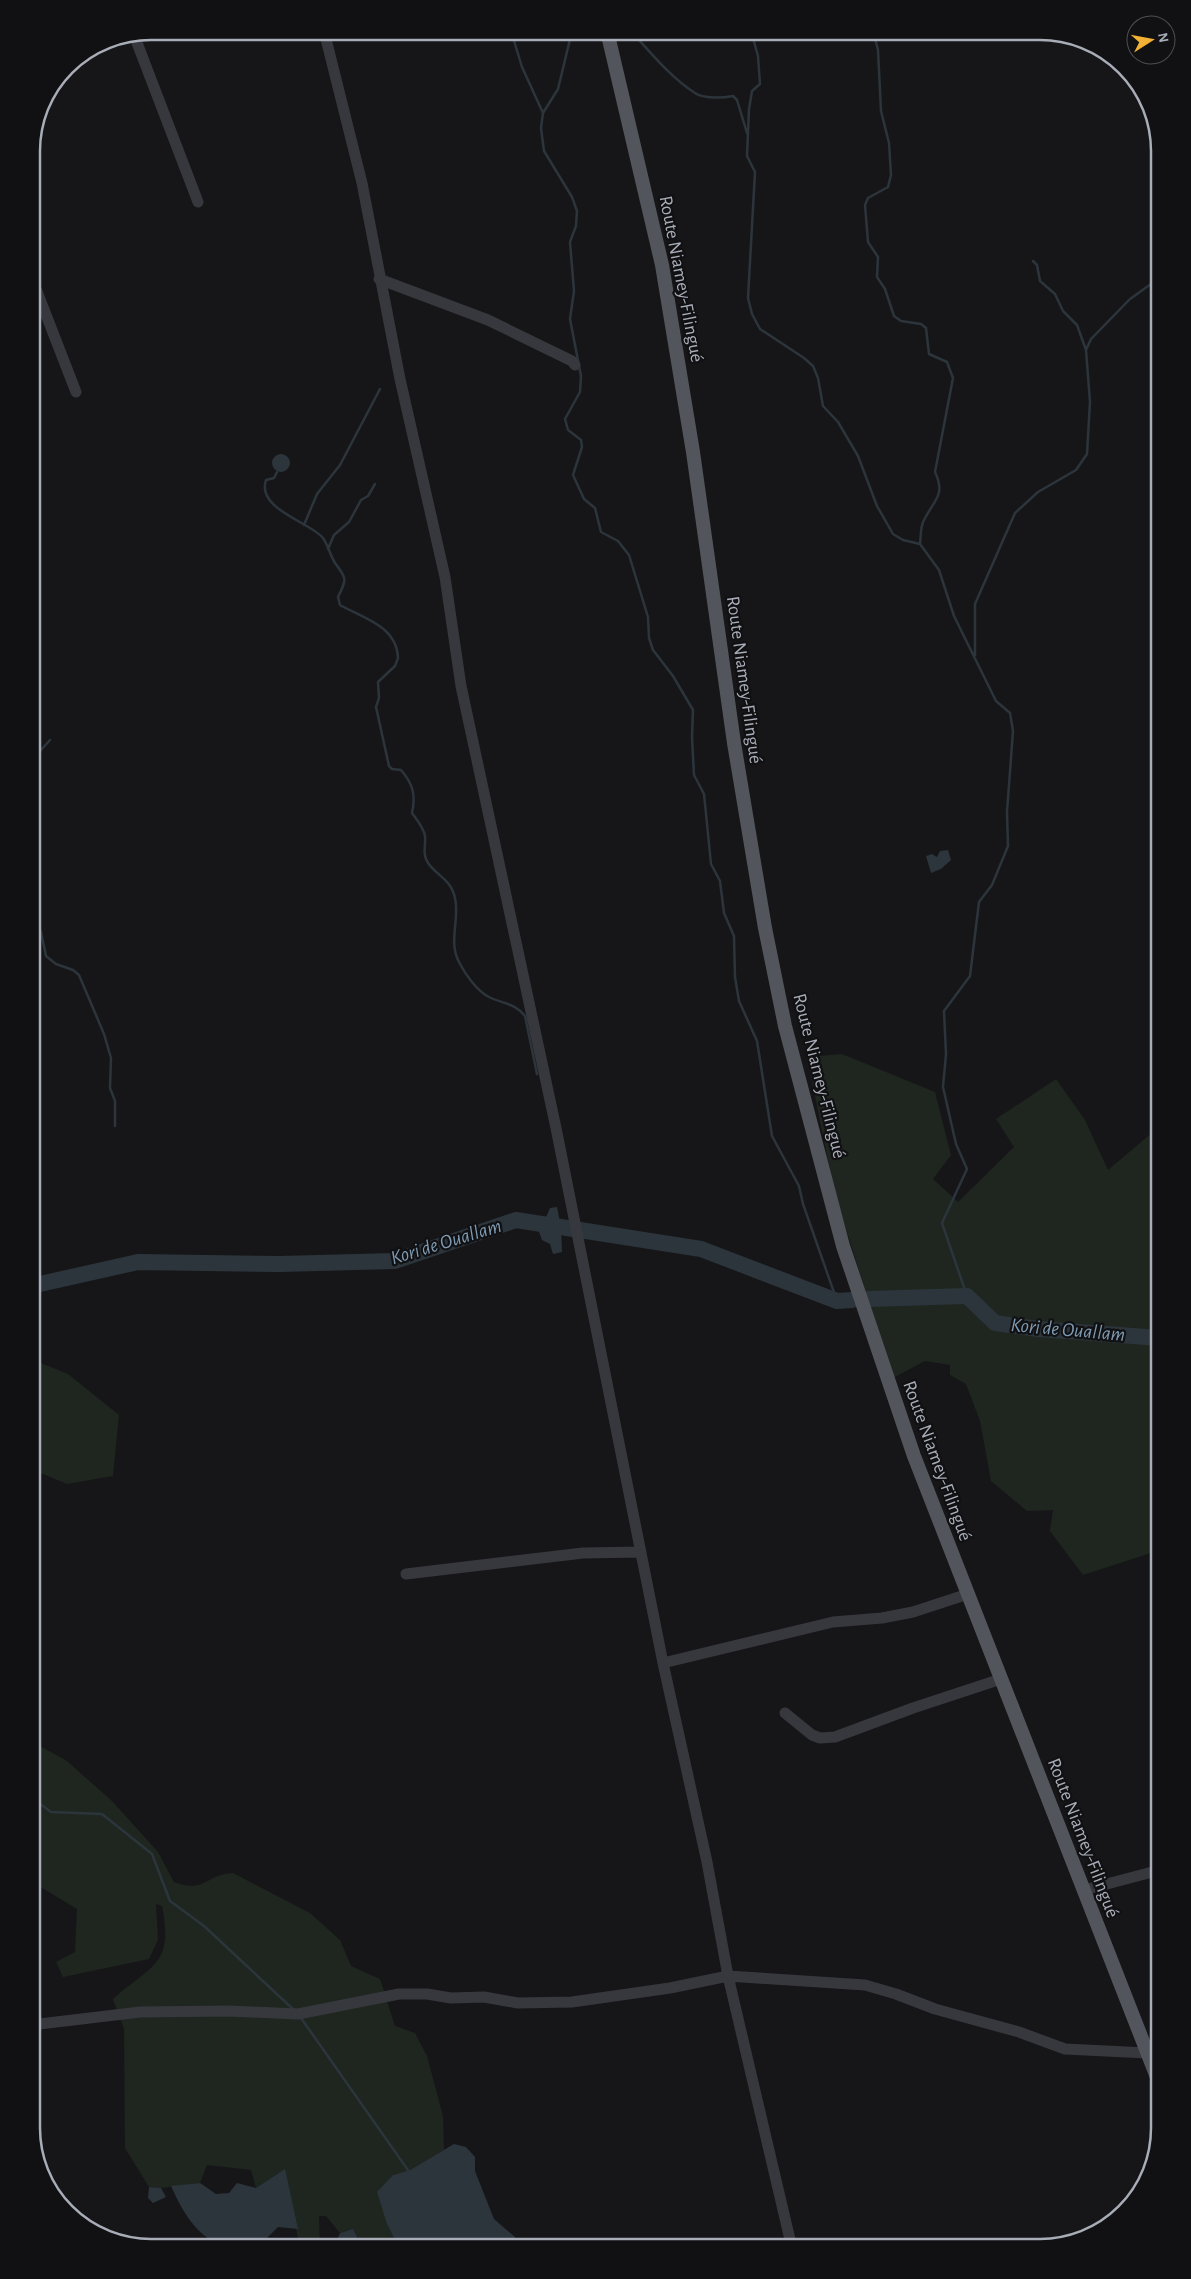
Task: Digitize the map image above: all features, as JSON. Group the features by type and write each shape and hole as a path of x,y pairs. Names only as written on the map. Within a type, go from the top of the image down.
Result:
{"main road":[{"name":"Route Niamey-Filingué","path":"609,40 662,265 693,452 736,752 765,928 786,1026 843,1246 862,1307 914,1456 1151,2063"}],"street":[{"path":"326,40 362,183 379,279 419,469 445,578 461,686 556,1128 663,1663 707,1862 728,1976 790,2239"},
{"path":"136,41 198,202"},
{"path":"379,279 488,320 572,361 575,365"},
{"path":"40,297 76,392"},
{"path":"406,1574 584,1553 641,1552"},
{"path":"663,1663 833,1622 882,1618 913,1612 968,1594"},
{"path":"785,1713 812,1735 820,1738 835,1737 913,1708 1001,1679"},
{"path":"1084,1890 1151,1872"},
{"path":"40,2024 140,2012 229,2011 298,2014 399,1994 484,1997 518,2002 572,2002 670,1988 728,1976 865,1986 896,1994 935,2009 1019,2032 1065,2050 1147,2053"}],"shaded area":[{"path":"281,454 287,457 290,463 287,469 281,472 275,469 272,463 275,457"},
{"path":"948,850 951,860 941,869 931,873 926,856 932,854 937,857 940,851"},
{"path":"842,1054 935,1092 951,1155 933,1179 958,1202 1014,1147 996,1119 1056,1079 1085,1120 1108,1170 1151,1134 1151,1553 1083,1575 1050,1531 1053,1510 1027,1511 991,1481 980,1421 966,1384 950,1375 950,1365 925,1361 893,1378 835,1194 807,1057"},
{"path":"557,1207 561,1227 562,1252 553,1254 550,1244 542,1240 538,1229 544,1222 550,1208"},
{"path":"40,1363 68,1374 119,1415 113,1476 67,1484 40,1473"},
{"path":"40,1746 67,1761 113,1802 158,1852 174,1882 192,1886 199,1885 224,1874 233,1873 310,1913 340,1940 351,1966 380,1979 395,2026 415,2033 427,2056 443,2116 444,2150 410,2170 393,2175 387,2224 394,2239 358,2239 353,2229 340,2233 326,2216 319,2216 320,2239 298,2239 284,2170 256,2188 251,2170 207,2165 200,2183 161,2188 149,2187 125,2148 124,2029 113,1999 149,1970 162,1953 165,1941 165,1926 162,1906 156,1904 158,1940 149,1959 63,1977 56,1962 75,1952 77,1909 40,1887"},
{"path":"454,2144 466,2147 475,2157 475,2171 494,2219 515,2239 394,2239 387,2224 377,2192 393,2175 410,2170"},
{"path":"285,2169 298,2229 278,2227 266,2239 209,2239 190,2221 171,2186 200,2183 216,2194 229,2193 237,2183 256,2188"},
{"path":"149,2187 161,2188 166,2197 153,2203 148,2198"},
{"path":"353,2229 358,2239 338,2239 340,2233"}],"waterway":[{"path":"514,40 522,67 543,113"},
{"path":"570,40 558,89 543,113 541,128 544,151 572,197 577,211 576,226 570,242 574,291 570,319 581,376 580,392 565,419 568,430 581,440 582,447 573,475 584,499 595,508 601,532 618,541 629,555 648,617 649,638 653,650 673,676 693,710 694,775 704,794 711,864 720,881 724,913 734,936 735,977 739,1001 757,1041 772,1136 799,1186 803,1204 837,1301"},
{"path":"639,40 669,72 695,93 719,98 733,96 737,100 747,133"},
{"path":"754,40 758,56 760,84 752,91 749,109 747,156 755,172 748,298 752,314 760,329 813,366 818,378 823,406 838,422 858,456 877,506 893,534 903,540 920,544 939,570 954,616 996,701 1010,713 1013,731 1007,812 1008,846 992,885 979,902 970,976 944,1011 946,1054 943,1087 956,1144 967,1169 942,1223 967,1296"},
{"path":"875,40 878,50 881,111 889,143 891,175 888,187 868,198 865,205 868,242 878,257 877,277 885,289 894,316 901,321 921,324 926,328 929,354 947,362 953,378 935,472 939,492 923,523 920,544"},
{"path":"1033,261 1037,265 1040,281 1055,294 1063,311 1077,325 1086,350"},
{"path":"975,655 975,604 1015,513 1038,492 1076,470 1087,454 1090,402 1086,350 1091,339 1130,299 1151,284"},
{"path":"304,525 317,494 340,465 380,389"},
{"path":"277,472 274,478 266,480 265,490 269,499 276,507 323,538 333,560 344,576 344,583 338,597 340,605 377,624 392,638 396,647 398,658 395,666 378,682 379,698 376,707 389,766 392,769 401,770 408,780 414,801 412,813 424,833 426,860 447,882 453,892 456,906 454,947 459,962 468,977 480,991 489,997 513,1006 525,1016 537,1074"},
{"path":"328,549 334,535 349,522 361,500 368,496 375,484"},
{"path":"40,751 50,740"},
{"path":"40,930 46,956 56,964 73,970 79,975 104,1034 111,1058 110,1088 115,1101 115,1126"},
{"name":"Kori de Ouallam","path":"40,1284 138,1262 279,1264 395,1261 516,1220 701,1249 837,1301 852,1300"},
{"name":"Kori de Ouallam","path":"868,1299 967,1296 995,1323 1038,1329 1151,1337"},
{"path":"40,1804 51,1812 102,1814 152,1854 170,1901 204,1926 294,2010"},
{"path":"301,2018 410,2173"}]}
